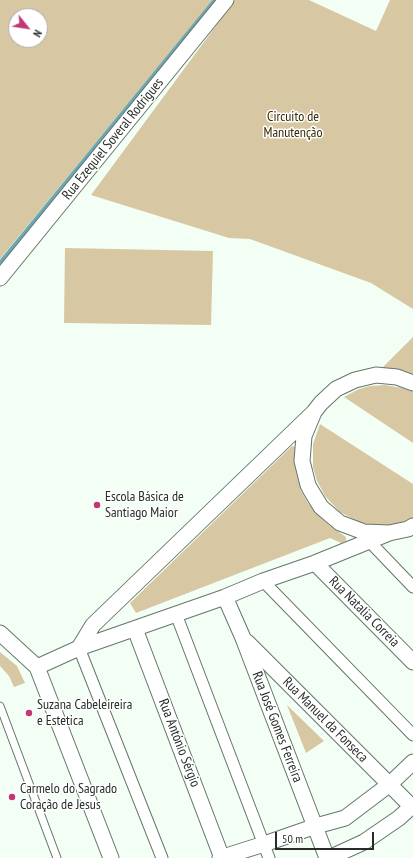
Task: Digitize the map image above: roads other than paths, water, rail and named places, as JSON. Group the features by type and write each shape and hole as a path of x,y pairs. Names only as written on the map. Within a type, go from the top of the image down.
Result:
{"street":[{"name":"Rua Ezequiel Soveral Rodrigues","path":"0,278 226,0"},
{"path":"79,648 93,625 336,389 355,380 376,375 397,377 413,383"},
{"path":"314,412 304,436 302,461 308,485 321,507 340,523 364,532 389,533"},
{"path":"37,667 79,648 225,597 389,533 408,529 413,526"},
{"path":"368,541 413,587"},
{"name":"Rua Natalia Correia","path":"315,563 413,662"},
{"path":"263,581 413,735"},
{"name":"Rua José Gomes Ferreira","path":"225,597 243,638 328,858"},
{"path":"176,614 267,851"},
{"name":"Rua António Sérgio","path":"135,629 221,858"},
{"path":"0,633 37,667 110,858"},
{"name":"Rua Manuel da Fonseca","path":"243,638 412,807"},
{"path":"79,648 162,858"},
{"path":"221,858 267,851 316,826 345,818 390,784 413,762"},
{"path":"328,858 364,842 399,818 412,807"}],"lane":[{"path":"0,706 57,858"}],"waterway":[{"path":"0,263 215,0"}],"place":[{"name":"Escola Básica de Santiago Maior","path":"97,505"},
{"name":"Suzana Cabeleireira e Estetica","path":"29,713"},
{"name":"Carmelo do Sagrado Coração de Jesus","path":"12,797"}],"park label":[{"name":"Circuito de Manutenção","path":"293,126"}]}
